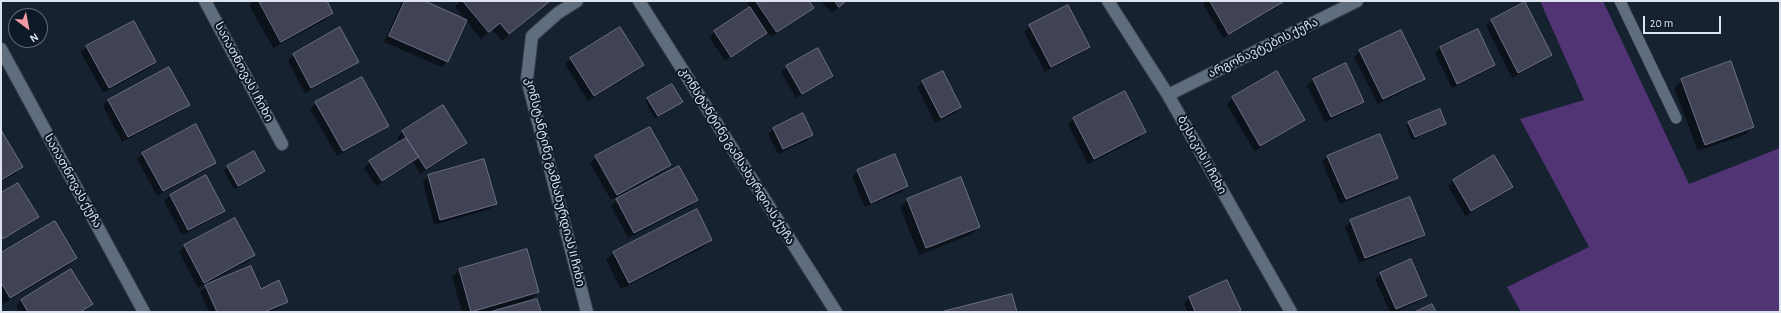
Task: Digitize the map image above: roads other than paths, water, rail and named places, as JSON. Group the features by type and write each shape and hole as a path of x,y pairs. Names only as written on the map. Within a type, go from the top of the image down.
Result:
{"street":[{"name":"საიათნოვას I ჩიხი","path":"205,1 282,144"},
{"name":"კონსტანტინე გამსახურდიას II ჩიხი","path":"577,1 558,13 532,36 527,79 587,312"},
{"name":"კონსტანტინე გამსახურდიას ქუჩა","path":"639,1 836,312"},
{"name":"ბესიკის II ჩიხი","path":"1108,1 1168,95 1291,312"},
{"name":"არგონავტების ქუჩა","path":"1168,95 1357,1"},
{"name":"საიათნოვას ქუჩა","path":"1,49 144,312"}],"lane":[{"path":"1620,1 1676,118"}]}
